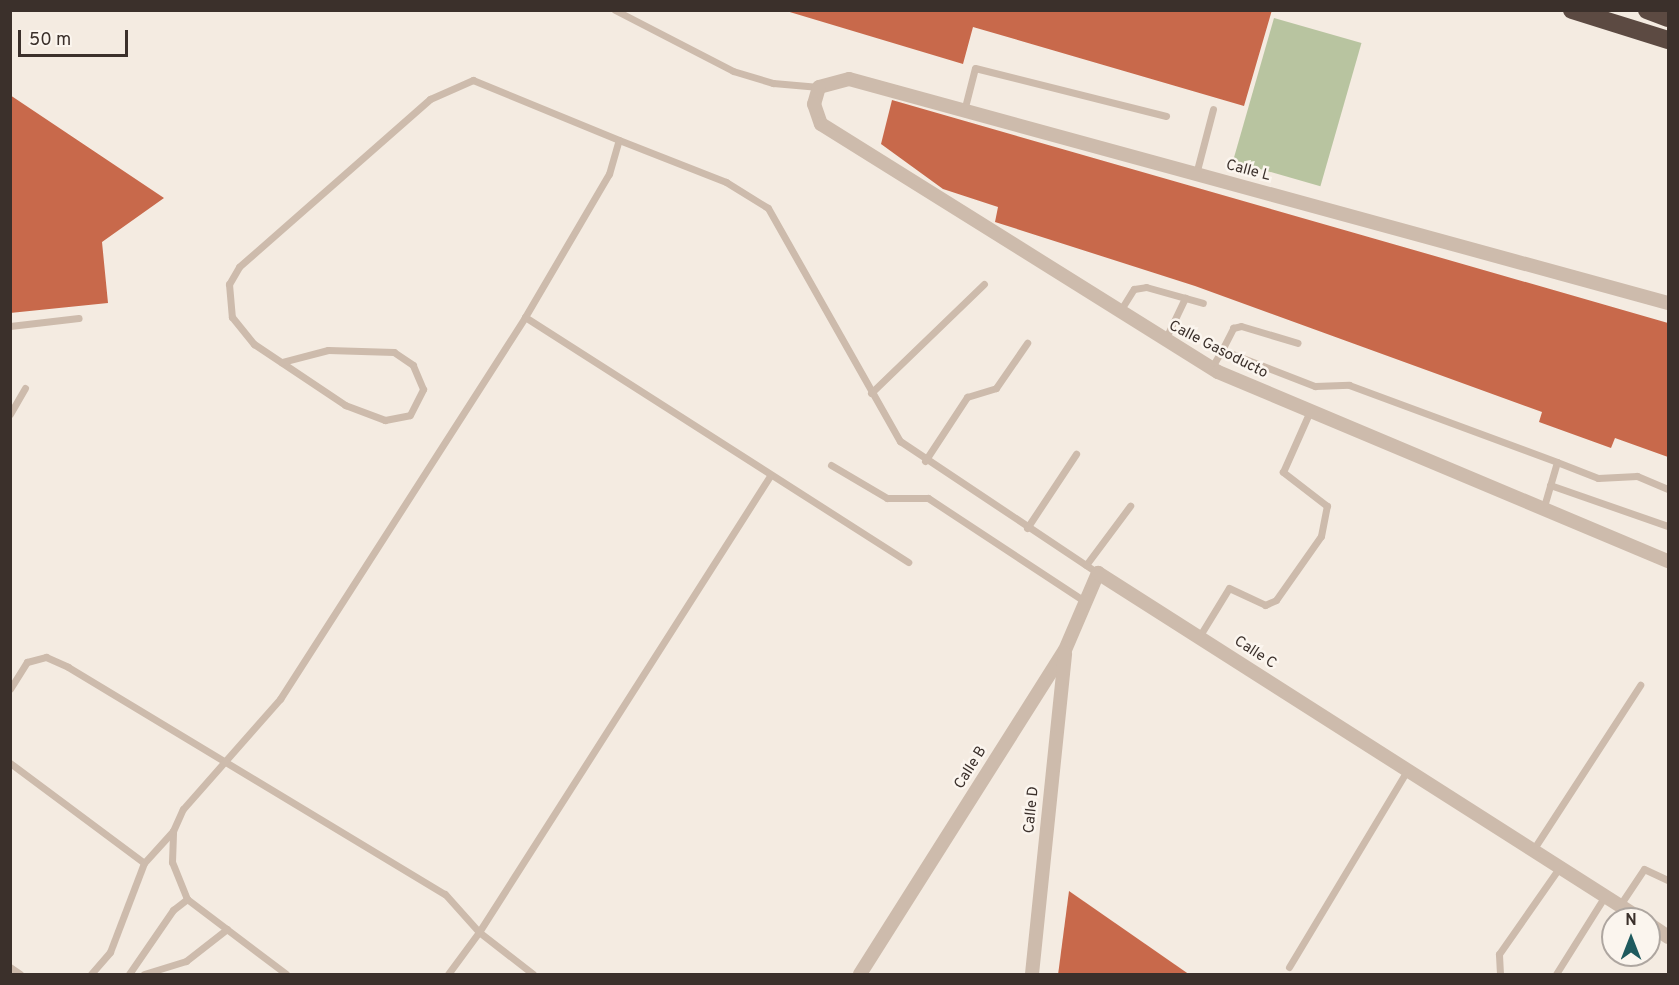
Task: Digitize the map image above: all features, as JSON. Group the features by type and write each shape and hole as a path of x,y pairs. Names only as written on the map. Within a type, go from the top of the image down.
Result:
{"highway":[{"path":"1572,10 1668,40"},
{"path":"1647,10 1668,18"}],"street":[{"name":"Calle L","path":"819,87 849,79 1668,303"},
{"name":"Calle Gasoducto","path":"819,87 814,114 821,124 1164,342 1212,367 1310,411 1668,561"},
{"name":"Calle C","path":"1098,573 1623,907"},
{"name":"Calle B","path":"860,975 1065,650 1098,573"},
{"name":"Calle D","path":"1032,975 1065,650"}],"lane":[{"path":"615,10 733,71 773,83 819,87"},
{"path":"964,111 975,68 1166,116"},
{"name":"Calle C","path":"282,363 328,350 394,352 413,365 423,389 410,416 385,420 345,405 282,363 254,344 232,317 229,284 239,267 430,99 473,80 726,182 768,208 900,441 925,461 1098,573"},
{"path":"1196,174 1213,109"},
{"path":"91,975 110,952 144,863 173,831 183,809 280,699 525,317 609,174 619,140"},
{"path":"871,393 984,284"},
{"path":"1119,313 1134,289 1203,303"},
{"path":"1164,342 1185,298"},
{"path":"525,317 770,477 908,562"},
{"path":"10,326 79,318"},
{"path":"1212,367 1233,328 1241,326 1298,343"},
{"path":"925,461 935,438 967,397 996,388 1028,343"},
{"path":"1222,350 1315,386 1349,385 1598,478 1637,477 1668,489"},
{"path":"10,414 25,388"},
{"path":"1199,637 1229,588 1265,605 1276,600 1321,536 1327,506 1283,472 1310,411"},
{"path":"1027,528 1076,454"},
{"path":"1543,510 1557,462"},
{"path":"831,465 887,498 928,498 1086,602"},
{"path":"448,975 479,932 770,477"},
{"path":"1550,485 1668,526"},
{"path":"1086,565 1130,506"},
{"path":"10,689 27,662 46,657 226,758 445,894 479,932 533,975"},
{"path":"1533,850 1640,685"},
{"path":"10,763 144,863"},
{"path":"1289,967 1407,771"},
{"path":"173,831 171,862 187,899 286,975"},
{"path":"1500,975 1499,954 1559,868"},
{"path":"1620,905 1644,869 1668,880"},
{"path":"1556,975 1605,897"},
{"path":"129,975 173,910 187,899"},
{"path":"144,975 186,961 227,929"},
{"path":"10,967 20,975"}],"green space":[{"path":"1274,18 1361,43 1320,186 1233,161"}],"building":[{"path":"783,10 1272,10 1244,106 973,27 963,64"},
{"path":"10,95 164,198 102,242 108,303 10,313"},
{"path":"892,100 1668,323 1668,457 1615,438 1611,448 1539,422 1542,412 1195,286 995,222 998,207 943,189 881,144"},
{"path":"1069,891 1190,975 1058,975"}]}
